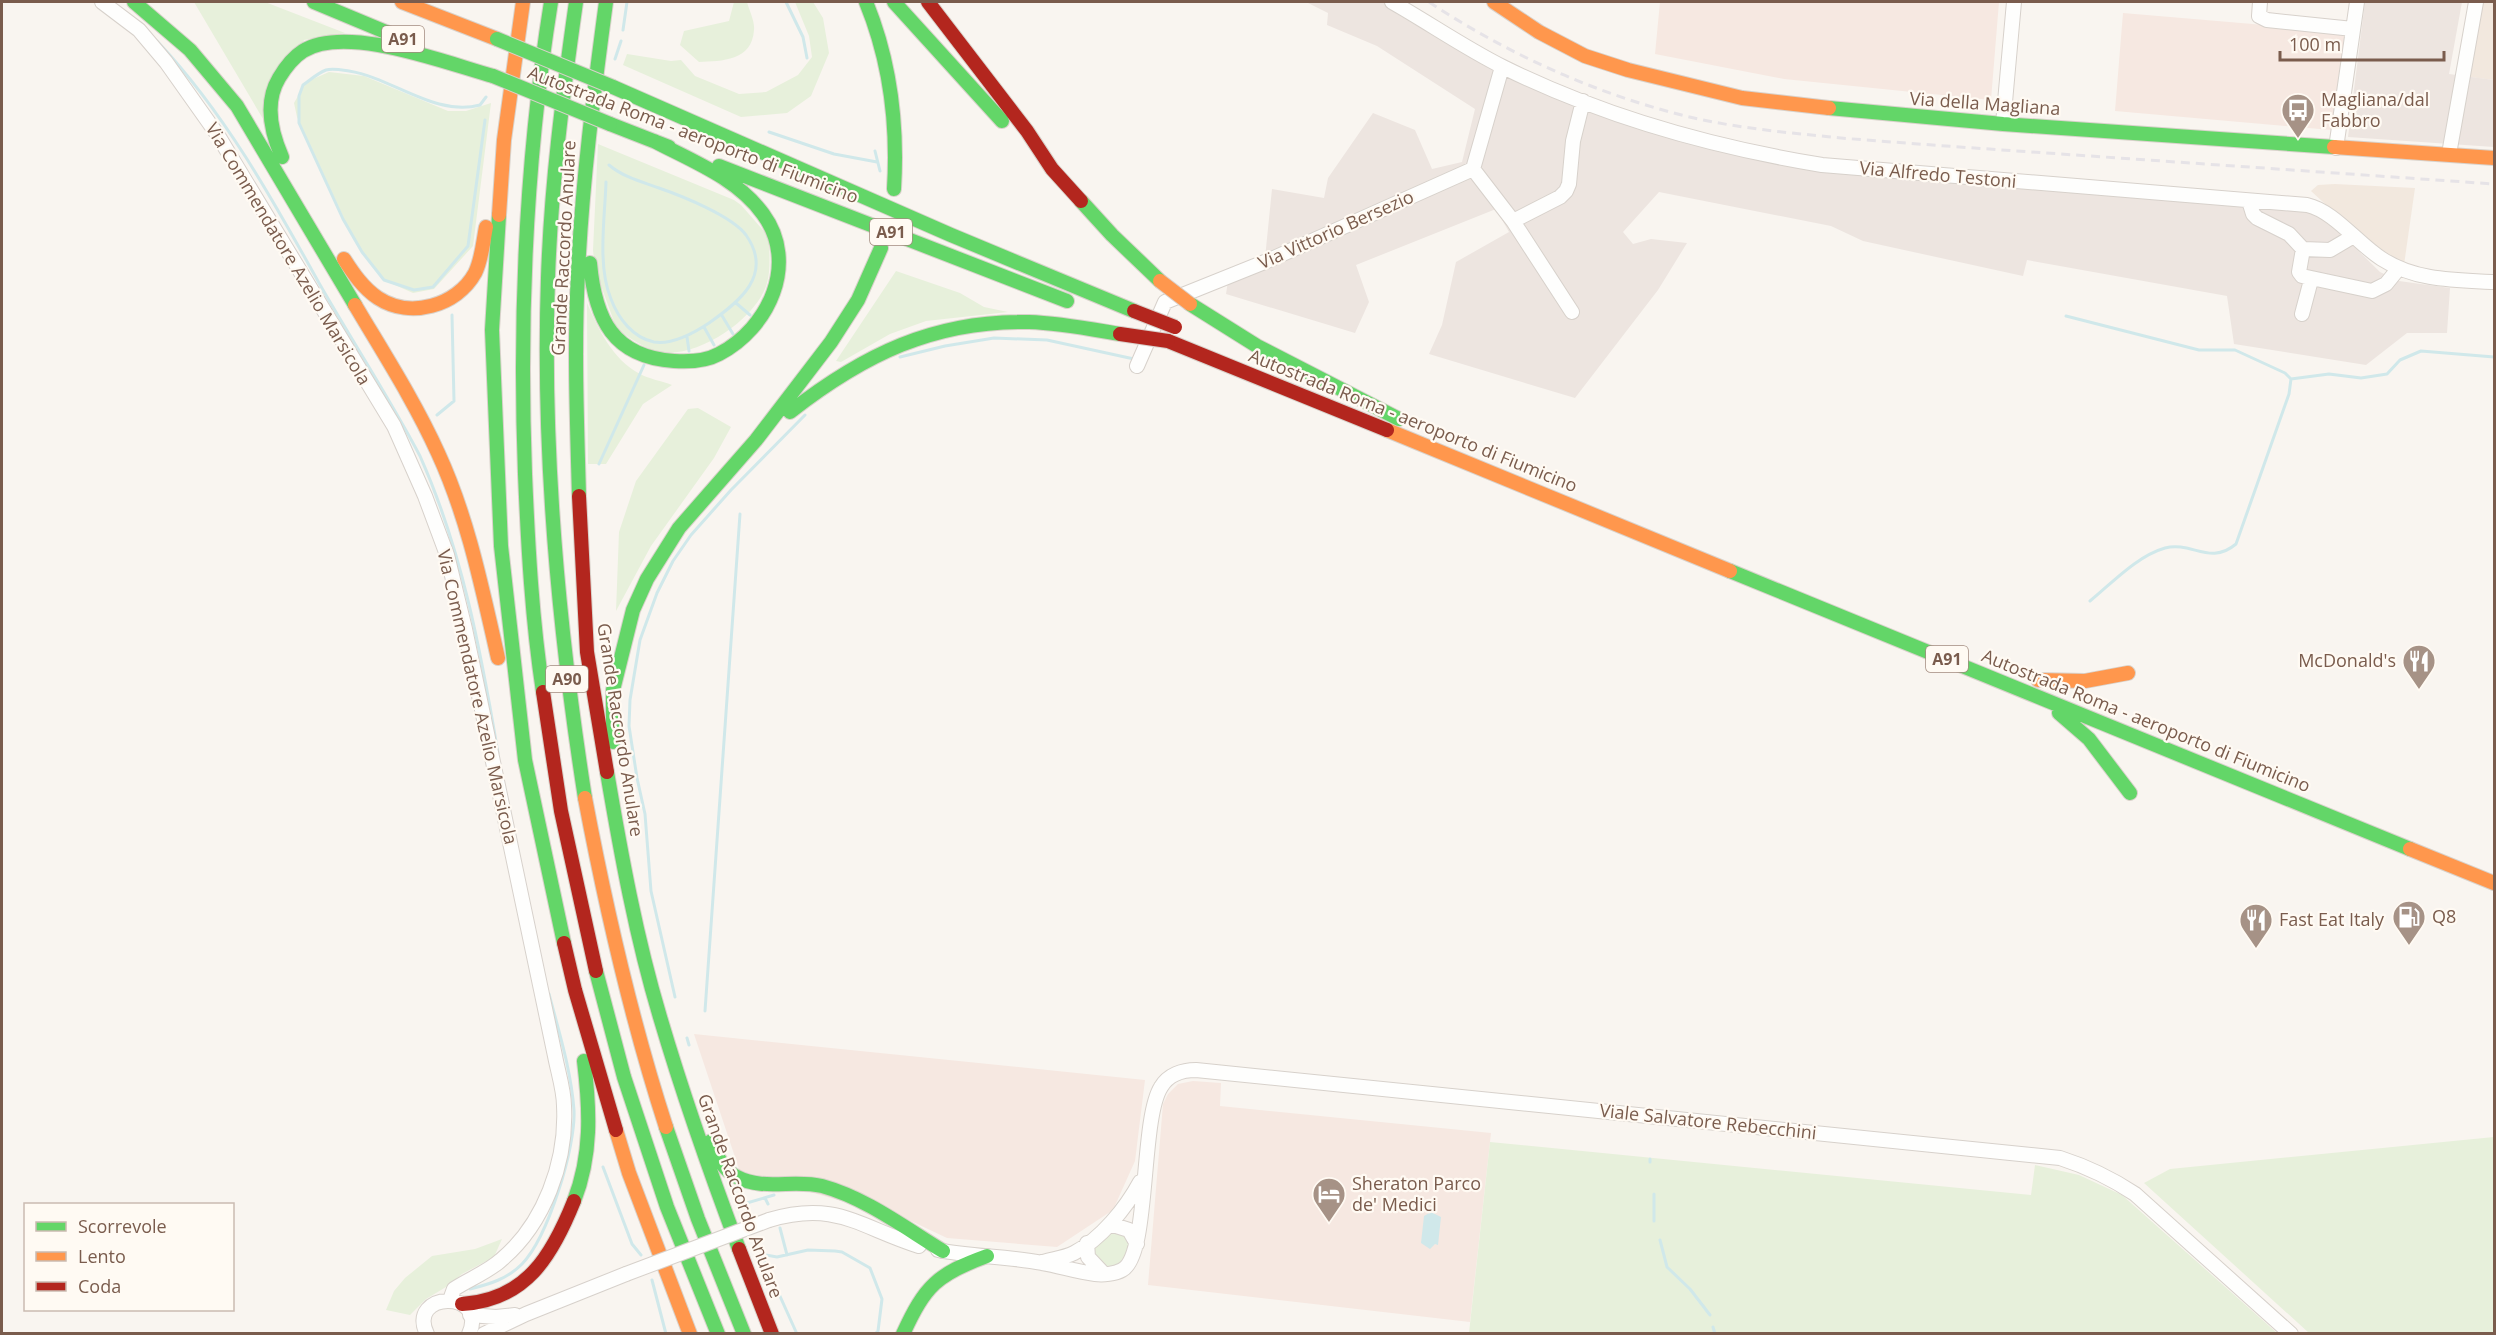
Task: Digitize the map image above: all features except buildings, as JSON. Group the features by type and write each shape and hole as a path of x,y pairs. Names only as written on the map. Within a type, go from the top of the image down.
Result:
{"main road":[{"path":"134,2 205,66 237,106 427,429 452,485 475,555 490,616 512,732 536,815"},
{"name":"Autostrada Roma - aeroporto di Fiumicino","path":"314,2 610,124 1084,308"},
{"name":"Autostrada Roma - aeroporto di Fiumicino","path":"402,2 613,87 951,235 1180,329"},
{"path":"416,2 497,39"},
{"path":"493,76 373,44 349,40 325,42 304,50 283,71 272,95 270,122 275,143 355,275 369,291 381,300 406,308 426,307 445,301 458,293 474,273 483,247 504,140 523,2"},
{"name":"Grande Raccordo Anulare","path":"551,2 531,173 522,341 528,543 537,658 564,825 611,1029 655,1170 718,1334"},
{"name":"Grande Raccordo Anulare","path":"576,2 557,151 548,321 548,432 552,539 562,647 588,824 635,1023 659,1105 698,1217 744,1334"},
{"name":"Grande Raccordo Anulare","path":"606,2 588,139 578,263 576,396 582,578 587,652 625,876 659,1014 702,1152 772,1334"},
{"path":"866,2 883,48 891,86 897,138 894,189"},
{"path":"894,2 1011,131 1052,169"},
{"path":"928,2 1027,131 1052,169"},
{"name":"Via della Magliana","path":"1494,2 1539,32 1586,56 1742,98 1791,105 2003,124 2494,158"},
{"path":"588,139 591,273 597,307 605,327 626,347 650,358 688,361 714,356 726,350 747,333 770,304 780,276 779,245 764,215 747,197 705,168 654,141"},
{"path":"504,140 492,330 498,497 525,760 575,990 629,1173 690,1334"},
{"name":"Autostrada Roma - aeroporto di Fiumicino","path":"1052,169 1112,235 1160,281 1190,304 1257,346 1404,421 1247,356"},
{"path":"625,876 614,779 613,690 633,610 647,579 679,528 756,440 844,323 865,286 881,248"},
{"name":"Autostrada Roma - aeroporto di Fiumicino","path":"756,440 838,375 897,344 921,336 965,325 1005,322 1121,326 1168,341 2494,883"},
{"name":"Autostrada Roma - aeroporto di Fiumicino","path":"2070,693 2032,678 2085,681 2128,673"},
{"path":"2022,690 2074,724 2130,793"},
{"path":"461,1306 487,1302 514,1289 530,1276 556,1237 576,1191 586,1154 589,1107 575,990"},
{"path":"659,1014 690,1084 715,1152 729,1173 743,1181 754,1183 802,1183 834,1190 857,1200 943,1251"},
{"path":"903,1334 920,1299 933,1281 958,1266 987,1256"}],"street":[{"name":"Via Commendatore Azelio Marsicola","path":"102,2 138,30 152,46 217,134 394,426 425,496 447,555 465,629 564,1103 564,1126 553,1182 540,1215 523,1240 500,1262 454,1289 461,1306"},
{"name":"Via Alfredo Testoni","path":"1392,2 1502,66 1583,101 1670,131 1763,155 1822,165 2313,207 2325,212 2352,237 2383,260 2399,268 2432,278 2494,282"},
{"path":"2003,124 2014,2"},
{"path":"2260,2 2259,16 2267,20 2353,29"},
{"path":"2336,148 2357,2"},
{"path":"2449,154 2476,2"},
{"path":"1502,66 1473,169 1513,221 1572,312"},
{"path":"1513,221 1560,197 1566,191 1569,184 1573,141 1583,101"},
{"name":"Via Vittorio Bersezio","path":"1137,366 1165,302 1267,261 1473,169"},
{"path":"2249,201 2253,214 2257,218 2289,234 2303,249 2330,250 2352,237"},
{"path":"2303,249 2299,272 2311,280 2372,291 2386,284 2399,268"},
{"path":"2302,314 2311,280"},
{"name":"Viale Salvatore Rebecchini","path":"484,1334 526,1314 626,1274 770,1220 800,1212 831,1213 904,1241 943,1251 1041,1263 1088,1273 1104,1274 1126,1268 1134,1257 1138,1245 1144,1175 1158,1092 1169,1078 1192,1070 2060,1158 2103,1174 2135,1194 2290,1334"},
{"name":"Viale Salvatore Rebecchini","path":"1041,1263 1073,1253 1110,1224 1129,1203 1144,1175"},
{"path":"1110,1224 1129,1230 1138,1245"},
{"path":"1087,1243 1088,1257 1104,1274"},
{"name":"Via Commendatore Azelio Marsicola","path":"424,1332 426,1314 430,1307 442,1300 461,1306"},
{"name":"Viale Salvatore Rebecchini","path":"461,1306 496,1317 526,1314"},
{"path":"461,1306 472,1323 469,1334"}],"shaded area":[{"path":"1306,2 1385,2 1397,14 1490,69 1596,111 1750,157 2304,209 2326,219 2380,272 2399,281 2450,288 2447,333 2407,333 2366,365 2234,344 2227,296 2027,260 2023,276 1863,241 1831,226 1659,192 1623,232 1633,244 1651,239 1687,243 1658,290 1575,398 1429,354 1442,325 1456,262 1509,232 1496,209 1356,265 1369,302 1355,333 1226,294 1228,281 1264,268 1272,189 1324,198 1328,178 1373,113 1415,130 1432,169 1462,162 1475,109 1377,46 1327,25 1328,13"},
{"path":"1660,2 1999,2 1991,100 1784,79 1655,54"},
{"path":"2365,2 2462,2 2449,74 2494,80 2494,147 2348,137"},
{"path":"2482,2 2494,2 2494,80 2470,77"},
{"path":"2123,13 2345,32 2331,130 2115,111"},
{"path":"2318,185 2415,188 2404,265 2370,245 2311,191"},
{"path":"694,1034 1145,1080 1135,1161 1113,1210 1057,1247 947,1238 911,1221 740,1172"},
{"path":"1193,1081 1221,1083 1220,1106 1491,1133 1470,1322 1148,1285 1163,1104 1168,1094 1178,1084"}],"green space":[{"path":"194,2 265,2 345,33 304,40 266,124"},
{"path":"734,2 747,2 753,19 754,30 748,48 726,60 699,62 680,45 684,31 729,21"},
{"path":"795,2 813,2 823,18 829,53 811,96 787,113 741,117 623,65 627,54 671,61 681,60 695,76 739,94 766,92 798,75 812,57 809,36"},
{"path":"329,72 364,76 448,111 466,111 491,103 473,246 434,289 413,293 386,281 353,238 297,117 294,103 306,82"},
{"path":"598,144 734,200 769,237 768,278 761,297 737,324 720,336 685,351 668,353 648,348 617,330 595,269 593,250"},
{"path":"896,271 960,293 984,307 1008,312 926,321 890,334 841,362 836,361"},
{"path":"587,303 607,343 630,368 644,376 672,385 643,404 606,464 588,464"},
{"path":"698,408 731,427 714,458 651,546 616,611 619,532 636,481 688,409"},
{"path":"2494,1137 2494,1333 2309,1333 2144,1183 2170,1169"},
{"path":"1490,1142 2031,1195 2035,1165 2079,1175 2122,1195 2277,1333 1469,1333"},
{"path":"1114,1232 1127,1235 1131,1246 1120,1262 1107,1266 1095,1258 1095,1246"},
{"path":"502,1239 494,1257 462,1274 426,1299 410,1315 386,1310 394,1291 405,1278 432,1256 475,1249"}],"water":[{"path":"1431,1212 1441,1217 1438,1245 1435,1244 1430,1249 1421,1243 1424,1216"}],"waterway":[{"path":"623,30 627,2"},
{"path":"786,2 803,37 807,58"},
{"path":"157,41 204,97 246,157 420,456 448,528 459,565 485,677 498,753"},
{"path":"615,59 621,41"},
{"path":"485,120 468,246 433,287 414,290 384,280 362,252 343,219 299,123 299,96 303,85 323,71 335,69 365,75 447,106 480,105 486,97"},
{"path":"769,132 834,154 877,162"},
{"path":"875,151 880,171"},
{"path":"606,182 604,272 611,299 618,313 633,332 654,342 676,340 709,323 731,306 749,286 755,275 754,249 739,228 706,207 626,176 609,165"},
{"path":"736,303 750,315"},
{"path":"721,314 733,334"},
{"path":"437,415 454,401 452,315"},
{"path":"2066,316 2199,350 2235,350 2285,373 2291,379 2289,394 2236,544 2218,553 2175,547 2165,548 2145,557 2125,571 2090,601"},
{"path":"704,327 714,345"},
{"path":"687,337 689,351"},
{"path":"900,357 945,346 994,338 1047,340 1134,359"},
{"path":"2291,379 2329,374 2361,378 2387,374 2400,360 2421,351 2494,357"},
{"path":"599,464 644,365"},
{"path":"675,997 651,891 645,814 629,726 630,700 640,640 657,593 673,561 691,535 731,490 805,415"},
{"path":"705,1011 740,514"},
{"path":"470,1289 498,1280 522,1264 541,1234 565,1168 574,1110 561,1037 549,994"},
{"path":"687,1038 689,1045"},
{"path":"603,1167 632,1244 641,1255"},
{"path":"733,1189 740,1205 774,1195"},
{"path":"1654,1194 1654,1221"},
{"path":"765,1198 768,1204"},
{"path":"780,1228 787,1255"},
{"path":"1660,1240 1667,1267 1690,1289 1710,1315"},
{"path":"797,1334 761,1254 777,1257 808,1250 835,1251 842,1252 870,1268 882,1299 878,1331 875,1334"},
{"path":"652,1280 666,1334"},
{"path":"1713,1327 1715,1334"}],"railway":[{"path":"1429,2 1523,56 1590,86 1659,109 1731,125 1869,140 2494,184"}],"traffic: fast":[{"path":"134,2 190,50 237,106 355,305"},
{"path":"314,2 405,40"},
{"path":"543,692 529,556 523,356 530,178 542,61 551,2"},
{"path":"576,2 562,105 552,209 548,278 547,408 560,604 585,798"},
{"path":"579,496 576,357 580,239 589,137 606,2"},
{"path":"866,2 875,25 891,94 895,141 894,189"},
{"path":"894,2 1002,121"},
{"path":"497,39 613,87"},
{"path":"282,157 272,128 270,107 274,88 279,78 289,63 303,51 322,44 344,42 370,44 424,55 493,76"},
{"path":"493,76 610,124"},
{"path":"613,87 951,235 1134,311"},
{"path":"1829,108 2003,124 2334,147"},
{"path":"610,124 669,147"},
{"path":"590,263 597,301 611,332 636,352 653,358 674,361 703,360 719,354 737,343 764,311 773,293 778,273 778,253 773,233 763,214 752,201 727,180 654,141"},
{"path":"719,166 1067,301"},
{"path":"1081,201 1112,235 1160,281"},
{"path":"499,215 492,330 501,546 525,760 564,943"},
{"path":"613,742 613,690 633,610 647,579 679,528 756,440 831,342 858,300 881,248"},
{"path":"1190,304 1257,346 1399,419"},
{"path":"790,412 817,392 873,358 901,345 962,327 1029,322 1120,334"},
{"path":"1730,571 2410,849"},
{"path":"2059,713 2089,739 2130,793"},
{"path":"607,772 630,895 651,987 687,1104 739,1249"},
{"path":"596,971 624,1077 667,1207 718,1334"},
{"path":"574,1201 587,1149 588,1097 584,1061"},
{"path":"666,1127 698,1219 744,1334"},
{"path":"711,1141 724,1166 737,1177 757,1183 811,1184 838,1191 885,1214 943,1251"},
{"path":"903,1334 918,1304 934,1284 956,1269 987,1256"}],"traffic: slow":[{"path":"402,2 497,39"},
{"path":"499,215 504,140 523,2"},
{"path":"1494,2 1539,32 1585,56 1628,70 1742,98 1829,108"},
{"path":"2334,147 2494,158"},
{"path":"344,259 363,285 378,298 404,308 432,306 457,294 475,273 481,256 486,227"},
{"path":"1160,281 1190,304"},
{"path":"355,305 399,378 449,478 466,528 498,658"},
{"path":"1387,430 1730,571"},
{"path":"2038,680 2085,681 2128,673"},
{"path":"585,798 620,964 666,1127"},
{"path":"2410,849 2494,883"},
{"path":"616,1130 629,1173 690,1334"}],"traffic: jam":[{"path":"928,2 1027,131 1052,169 1081,201"},
{"path":"1134,311 1175,327"},
{"path":"1120,334 1168,341"},
{"path":"1168,341 1387,430"},
{"path":"579,496 587,652 607,772"},
{"path":"543,692 561,811 596,971"},
{"path":"564,943 575,990 616,1130"},
{"path":"462,1304 484,1301 503,1294 534,1272 556,1240 574,1201"},
{"path":"739,1249 772,1334"}],"place":[{"name":"Magliana/dal Fabbro","path":"2298,139"},
{"name":"McDonald's","path":"2419,690"},
{"name":"Q8","path":"2409,946"},
{"name":"Fast Eat Italy","path":"2256,949"},
{"name":"Sheraton Parco de' Medici","path":"1329,1223"}]}
